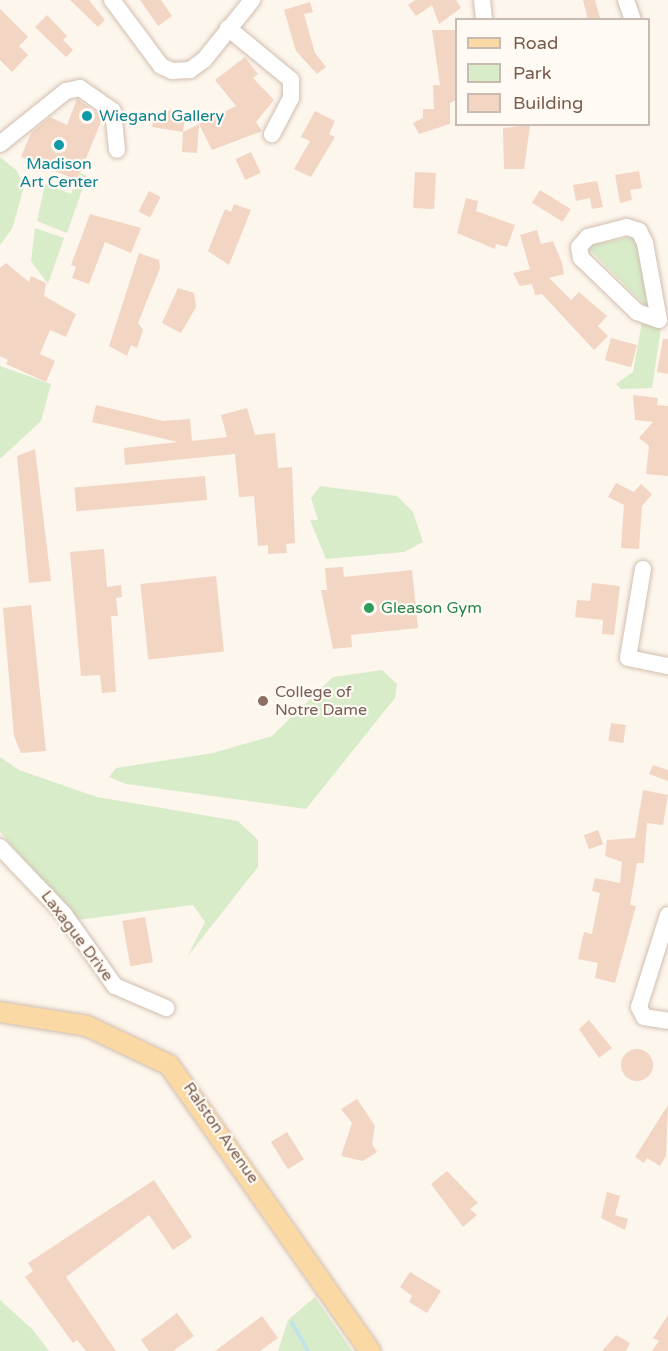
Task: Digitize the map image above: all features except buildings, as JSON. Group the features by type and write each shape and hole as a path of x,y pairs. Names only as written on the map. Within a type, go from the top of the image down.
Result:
{"main road":[{"name":"Ralston Avenue","path":"0,1012 87,1026 169,1065 370,1351"}],"street":[{"path":"112,0 161,66 172,71 189,70 204,60 252,0"},
{"path":"482,0 484,18"},
{"path":"626,0 632,18"},
{"path":"228,28 291,80 291,98 272,134"},
{"path":"0,144 66,91 80,88 113,111 117,150"},
{"path":"627,227 639,231 663,319 637,312 581,258 579,247 588,237 627,227"},
{"path":"643,569 628,658 668,666"},
{"name":"Laxague Drive","path":"0,848 64,914 115,986 166,1008"},
{"path":"668,915 639,1007 644,1017 668,1021"}],"green space":[{"path":"0,157 17,171 24,187 12,229 0,245"},
{"path":"80,173 87,176 67,233 37,221 45,184 71,194"},
{"path":"35,228 64,238 48,284 31,261"},
{"path":"638,236 661,328 652,388 621,389 616,384 633,372 645,305 586,246"},
{"path":"0,366 51,384 41,421 0,459"},
{"path":"320,486 397,496 413,512 423,542 404,552 326,559 310,520 318,520 311,498"},
{"path":"382,670 397,684 395,698 306,809 126,784 109,777 116,768 213,753 272,736 333,677"},
{"path":"0,757 19,770 97,797 238,821 258,840 258,867 187,957 205,922 193,905 77,920 0,832"},
{"path":"315,1297 352,1351 278,1351 288,1320"},
{"path":"0,1300 33,1330 49,1351 0,1351"}],"waterway":[{"path":"292,1323 308,1351"}],"place":[{"name":"Wiegand Gallery","path":"87,116"},
{"name":"Madison Art Center","path":"59,145"},
{"name":"Gleason Gym","path":"369,608"},
{"name":"College of Notre Dame","path":"263,701"}]}
